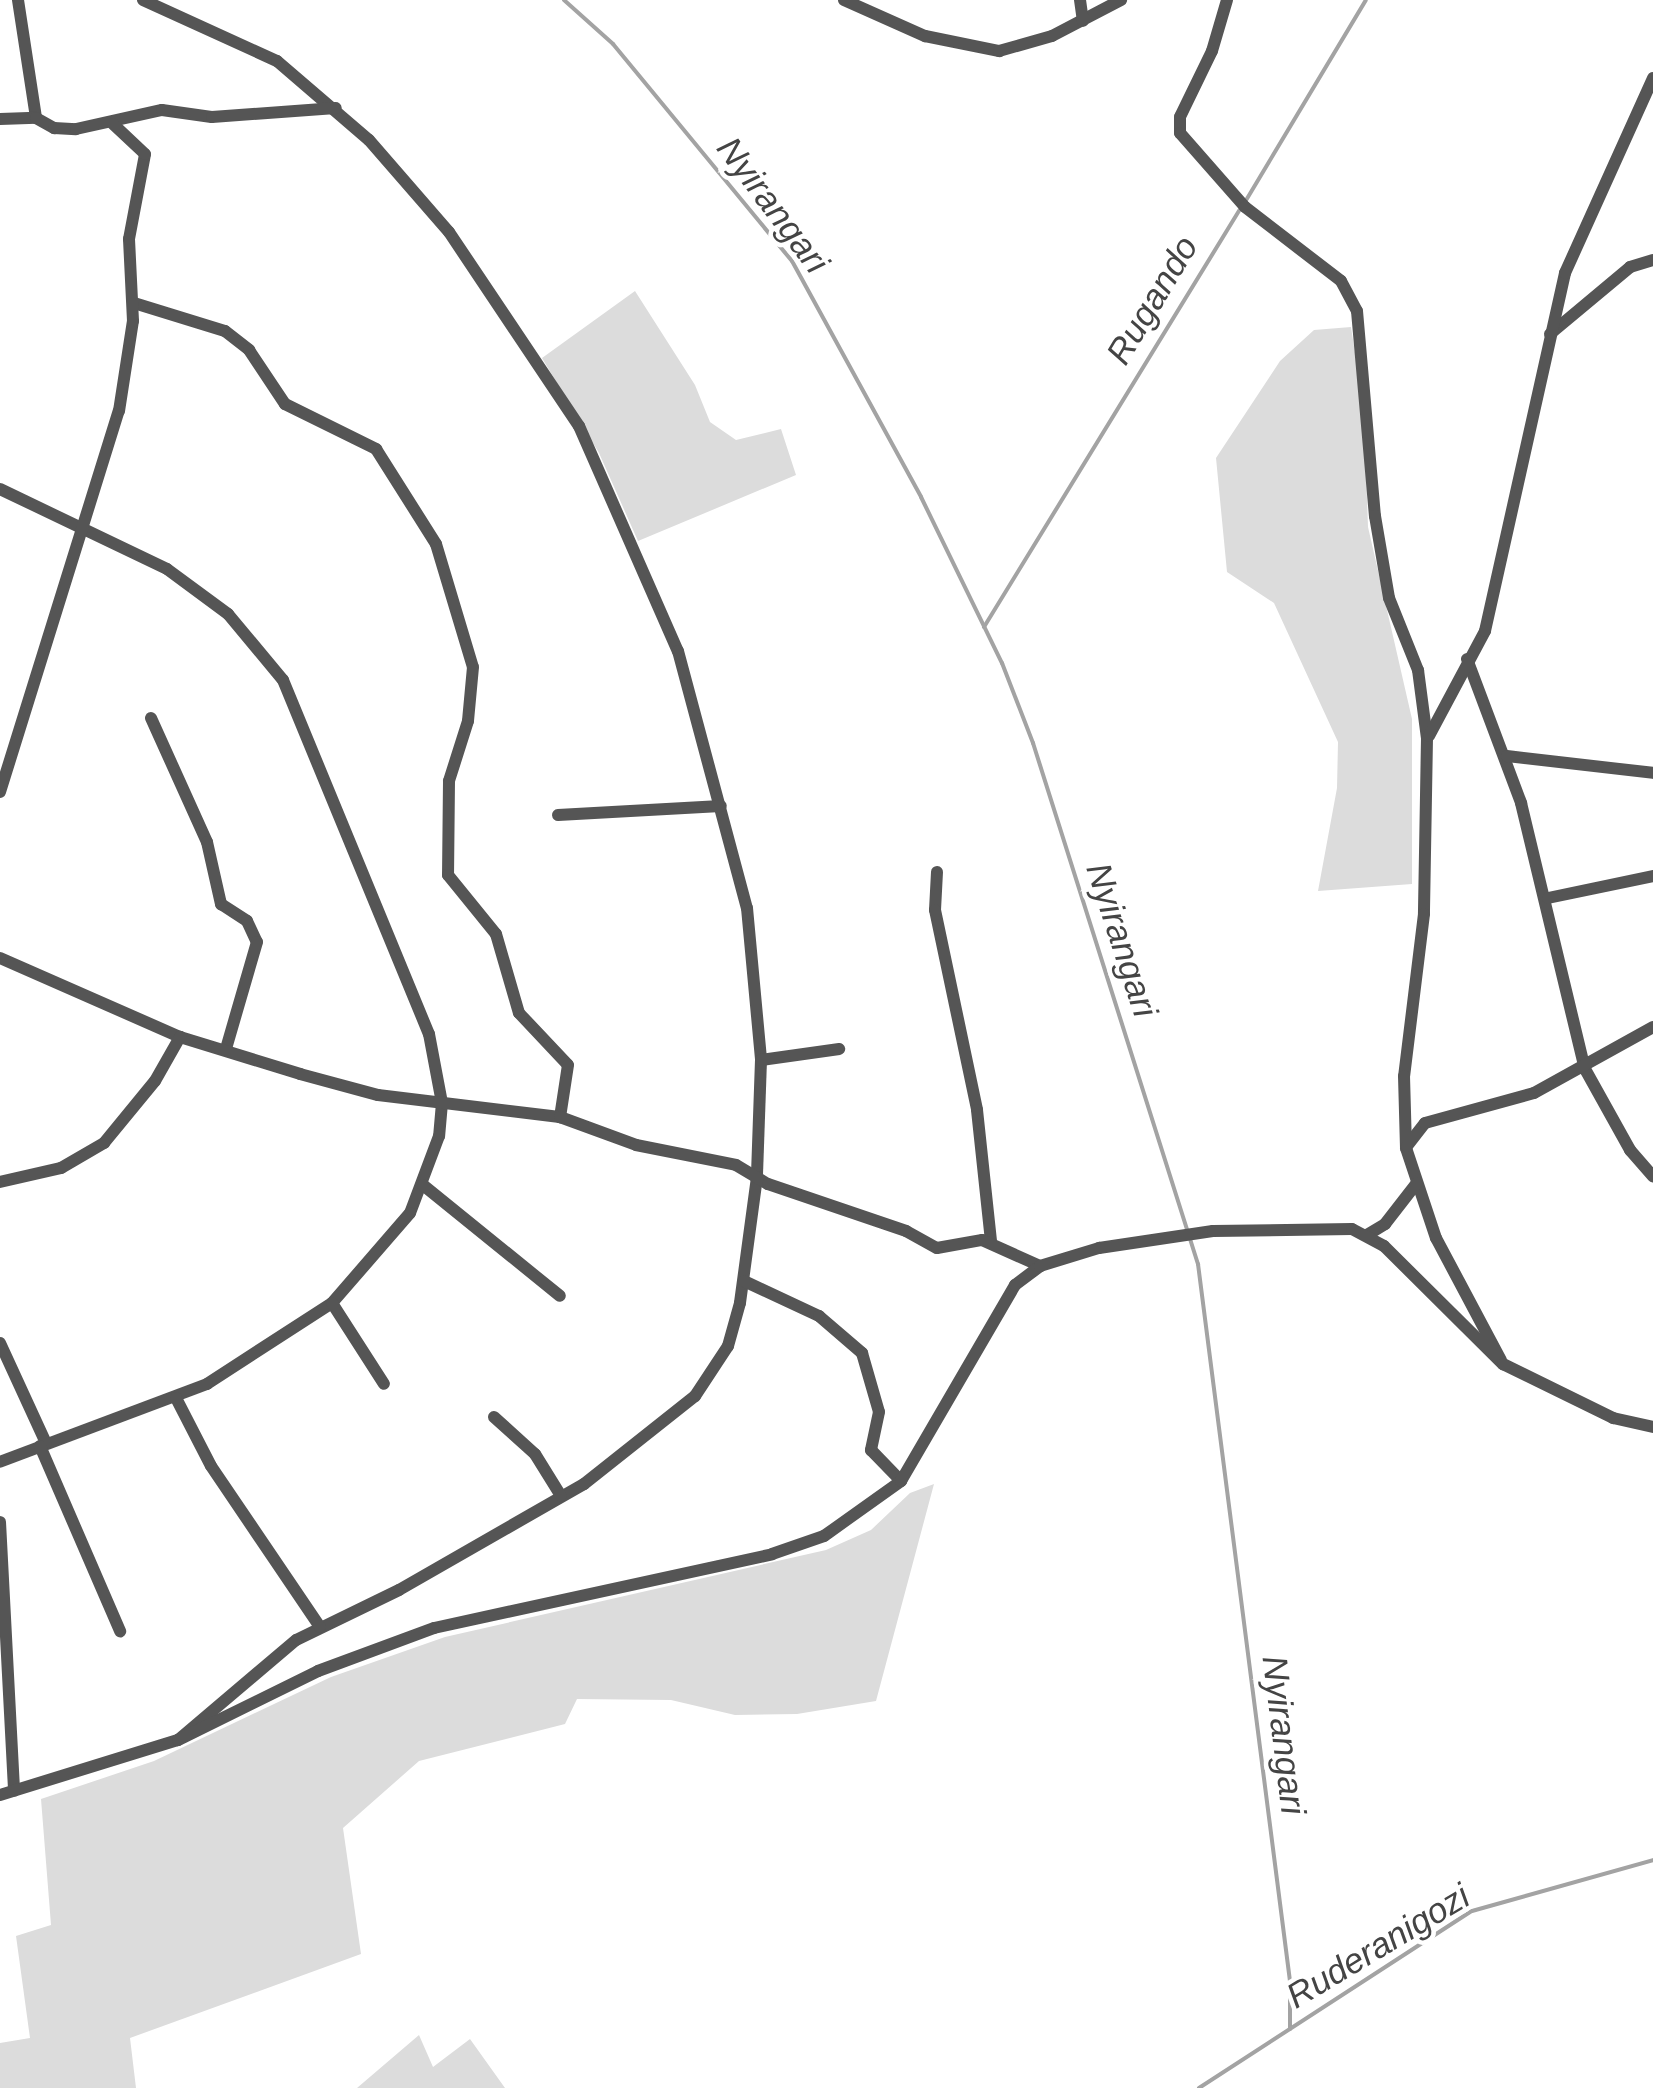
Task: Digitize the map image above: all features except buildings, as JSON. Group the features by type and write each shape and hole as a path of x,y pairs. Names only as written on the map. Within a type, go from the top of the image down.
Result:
{"street":[{"path":"18,0 36,118"},
{"path":"144,0 277,61 336,108 449,232 579,426 672,636 721,806 747,908 760,1060 757,1177 744,1281 728,1346 695,1396 619,1462 399,1590 320,1627 256,1668 178,1740"},
{"path":"844,0 910,30 984,50 1015,48 1082,21 1121,0"},
{"path":"1080,0 1082,21"},
{"path":"1227,0 1212,51 1180,116 1180,133 1245,207 1324,265 1351,295 1375,516 1389,598 1424,694 1428,738 1424,914 1404,1076 1406,1148 1436,1238 1503,1364"},
{"path":"1428,738 1467,659 1484,636 1506,559 1548,336 1577,242 1653,78"},
{"path":"0,118 36,118 54,128 114,124 162,110 212,117 336,108"},
{"path":"0,792 86,527 119,411 134,303 129,239 145,154 114,124"},
{"path":"1548,336 1630,267 1653,260"},
{"path":"134,303 225,331 249,350 285,404 376,448 436,544 473,666 468,721 450,781 446,866 452,886 496,934 519,1014 568,1065 560,1117"},
{"path":"0,489 167,568 228,614 283,680 429,1034 442,1103 423,1185 410,1213 332,1303 261,1354 176,1398 0,1462"},
{"path":"1467,659 1507,756 1548,898 1585,1069 1630,1150 1653,1176"},
{"path":"151,718 207,842 222,906 247,920 257,942 226,1050"},
{"path":"1507,756 1653,773"},
{"path":"558,816 721,806"},
{"path":"937,872 935,910 977,1110 991,1242"},
{"path":"1548,898 1653,876"},
{"path":"0,958 180,1037 378,1095 560,1117 636,1145 722,1161 937,1248 991,1242 1040,1266"},
{"path":"1406,1148 1425,1123 1534,1093 1585,1069 1653,1027"},
{"path":"0,1182 62,1168 104,1144 155,1081 180,1037"},
{"path":"760,1060 839,1049"},
{"path":"1367,1235 1386,1224 1416,1184"},
{"path":"423,1185 560,1296"},
{"path":"0,1522 7,1793 178,1740 318,1672 434,1628 798,1547 854,1520 901,1481 1003,1297 1040,1266 1133,1240 1213,1231 1334,1227 1367,1235 1503,1364 1614,1418 1653,1427"},
{"path":"744,1281 819,1316 854,1343 871,1374 879,1412 871,1450 901,1481"},
{"path":"332,1303 384,1384"},
{"path":"0,1343 120,1630"},
{"path":"176,1398 210,1466 320,1627"},
{"path":"494,1418 534,1454 560,1496"}],"shaded area":[{"path":"635,291 695,385 710,422 736,440 781,429 796,475 638,541 599,453 542,358"},
{"path":"1351,327 1364,411 1368,527 1412,719 1412,884 1318,891 1337,788 1338,742 1274,603 1227,572 1216,458 1280,361 1314,330"},
{"path":"934,1484 876,1701 797,1714 735,1715 671,1700 577,1699 565,1724 419,1761 343,1828 361,1954 130,2038 136,2088 0,2088 0,2043 30,2038 16,1936 51,1925 41,1799 154,1761 331,1677 445,1637 826,1550 871,1530 910,1493"},
{"path":"419,2035 433,2067 470,2039 505,2088 357,2088"}],"waterway":[{"name":"Nyirangari","path":"564,0 613,44 792,261 921,497 1002,663 1033,743 1198,1264 1290,1981 1290,2029"},
{"name":"Rugando","path":"1245,202 1366,0"},
{"name":"Rugando","path":"984,627 1240,210"},
{"name":"Ruderanigozi","path":"1199,2088 1472,1911 1653,1860"}]}
